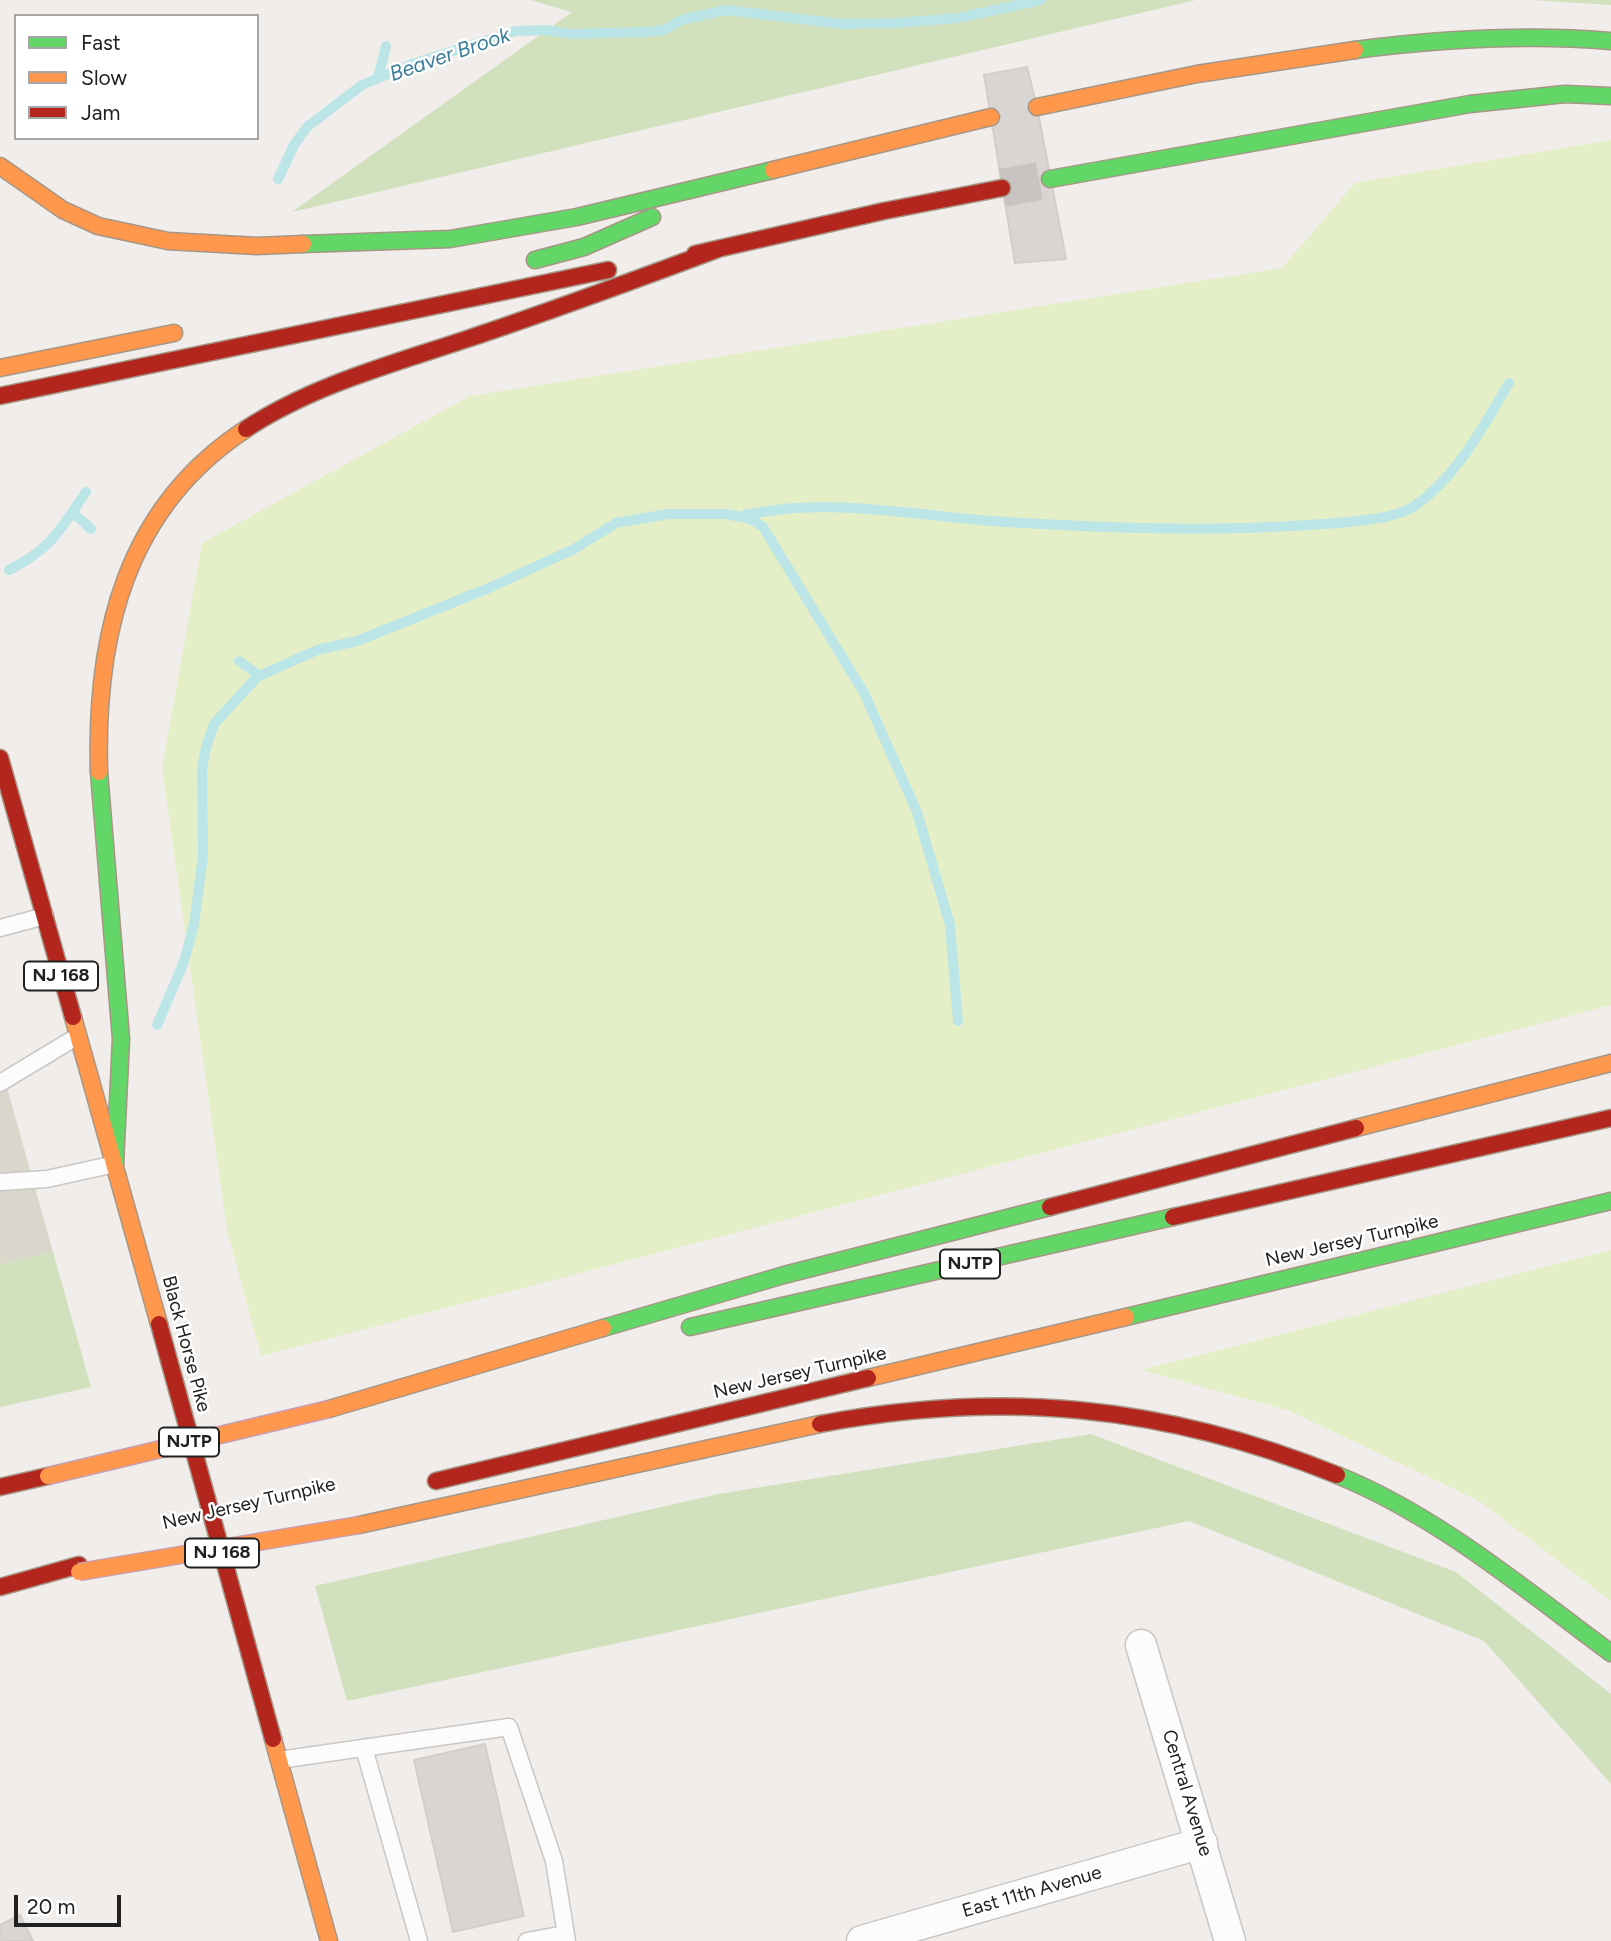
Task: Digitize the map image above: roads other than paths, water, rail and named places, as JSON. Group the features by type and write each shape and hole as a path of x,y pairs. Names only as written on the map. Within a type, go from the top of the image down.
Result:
{"main road":[{"path":"1037,107 1160,80 1331,52 1423,42 1508,38 1583,38 1611,41"},
{"path":"1050,179 1470,104 1565,94 1611,96"},
{"path":"0,166 63,210 98,226 168,241 257,246 450,239 577,217 991,117"},
{"path":"525,262 584,247 743,175"},
{"path":"5,395 1002,188"},
{"path":"115,1164 121,1049 99,781 100,696 111,618 122,580 138,544 158,511 178,485 232,437 268,415 306,397 718,249"},
{"path":"1,368 191,330"},
{"name":"Black Horse Pike","path":"0,758 3,778 115,1164 329,1941"},
{"path":"329,1409 784,1275 1611,1063"},
{"name":"NJTP","path":"670,1331 1611,1118"},
{"name":"New Jersey Turnpike","path":"420,1485 1611,1201"},
{"name":"NJTP","path":"0,1487 575,1353"},
{"path":"79,1569 359,1525 821,1423 959,1406 1028,1406 1096,1410 1160,1420 1227,1435 1285,1454 1345,1479 1404,1510 1465,1547 1611,1653"},
{"name":"New Jersey Turnpike","path":"6,1586 235,1528"}],"street":[{"name":"Central Avenue","path":"1142,1645 1230,1941"},
{"name":"East 11th Avenue","path":"862,1941 1202,1843"}],"lane":[{"path":"0,928 45,916"},
{"path":"0,1083 78,1036"},
{"path":"0,1182 47,1179 115,1164"},
{"path":"279,1760 509,1727 554,1861 566,1937 527,1941"},
{"path":"364,1748 419,1941"}],"waterway":[{"name":"Beaver Brook","path":"278,179 294,145 307,127 362,85 412,64 516,31 546,30 570,34 647,32 664,30 681,20 726,10 842,24 896,23 958,18 1041,0"},
{"path":"378,78 386,46"},
{"path":"744,515 790,508 820,507 992,521 1190,529 1309,525 1378,518 1413,507 1443,481 1468,450 1509,383"},
{"name":"Beaver Brook","path":"9,570 36,554 54,537 86,492"},
{"path":"72,512 91,529"},
{"path":"157,1025 184,962 194,924 203,856 202,768 206,747 214,724 257,677 317,650 357,641 491,587 574,549 616,523 668,514 726,514 751,519 763,527 864,693 917,812 950,925 958,1021"},
{"path":"239,661 260,676"}],"tunnel":[{"path":"1002,188 1050,179"}]}
